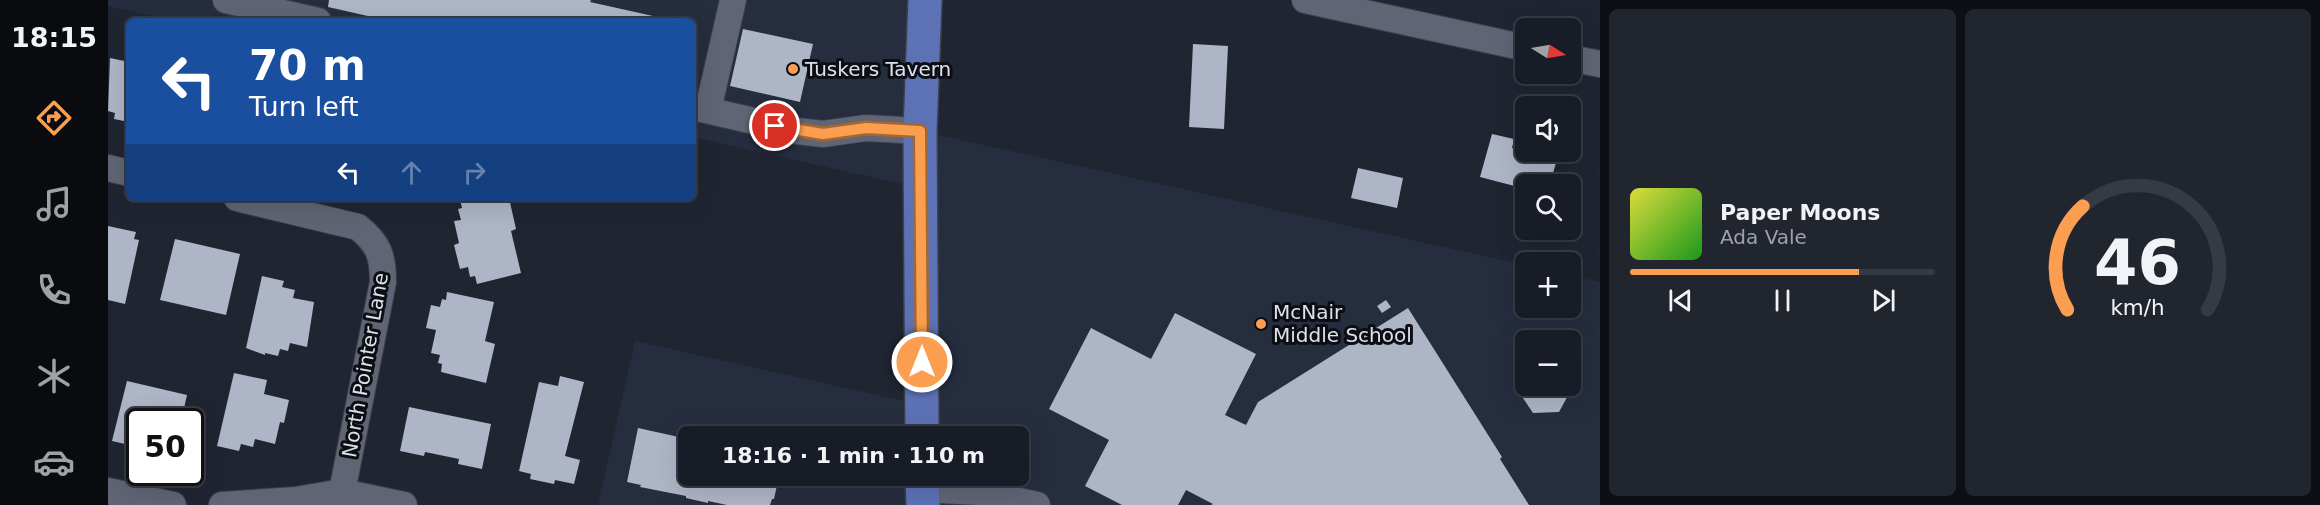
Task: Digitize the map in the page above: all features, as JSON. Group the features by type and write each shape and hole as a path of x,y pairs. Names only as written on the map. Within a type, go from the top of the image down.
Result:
{"main road":[{"path":"922,426 920,131 926,0"}],"street":[{"path":"226,0 305,18"},
{"path":"733,0 700,108 797,131 823,134 866,128 920,131"},
{"path":"1305,0 1515,46"},
{"path":"1581,60 1600,64"},
{"path":"108,168 126,172"},
{"name":"North Pointer Lane","path":"250,201 351,225 369,236 378,248 383,263 383,282 342,492"},
{"path":"923,490 979,492 1037,505"},
{"path":"108,491 173,505"},
{"path":"222,505 296,500 342,492 404,505"}],"shaded area":[{"name":"McNair Middle School","path":"108,0 925,0 921,131 1515,263 1515,318 1581,318 1581,277 1600,282 1600,505 598,505 635,341 922,405 920,188 696,138 696,18 161,18 108,6"}],"building":[{"path":"329,0 591,0 590,2 662,18 377,18 328,7"},
{"path":"743,29 813,44 800,102 730,86"},
{"path":"1193,44 1228,46 1224,129 1189,127"},
{"path":"110,58 126,61 126,121 114,119 115,113 108,111"},
{"path":"1492,134 1514,139 1512,148 1515,149 1515,162 1556,162 1553,174 1515,174 1515,186 1480,177"},
{"path":"1358,168 1403,178 1397,208 1351,198"},
{"path":"460,201 510,201 516,229 511,231 521,273 477,284 475,276 470,277 468,267 460,269 454,245 459,243 454,221 461,220 458,209 462,208"},
{"path":"108,226 136,232 134,239 139,240 125,304 108,300"},
{"path":"175,239 240,254 226,315 160,300"},
{"path":"262,276 284,281 282,287 295,290 293,298 314,302 307,347 290,343 288,351 280,349 278,356 265,353 265,355 246,348"},
{"path":"447,292 494,302 485,341 495,344 486,383 441,372 442,364 438,363 440,355 431,353 436,330 426,328 431,305 440,307 442,299 446,300"},
{"path":"1386,300 1391,307 1382,313 1377,306"},
{"path":"1408,308 1502,457 1500,459 1529,505 1211,505 1213,504 1186,490 1178,505 1122,505 1085,486 1109,440 1049,409 1091,328 1151,359 1175,313 1256,354 1225,415 1246,425 1258,402"},
{"path":"234,373 267,380 264,394 289,400 284,423 280,422 275,444 255,439 253,447 241,444 239,451 217,446"},
{"path":"560,376 584,382 565,456 580,460 574,484 555,480 554,484 530,479 531,474 519,471 539,382 558,386"},
{"path":"127,381 187,395 184,408 126,408 126,444 112,441"},
{"path":"1522,396 1568,396 1559,412 1533,413"},
{"path":"409,407 491,424 482,469 458,464 459,459 425,452 424,456 400,451"},
{"path":"638,428 678,437 678,486 777,486 770,505 727,505 686,498 686,496 640,487 641,485 627,482"}],"place":[{"name":"Tuskers Tavern","path":"793,69"},
{"name":"McNair Middle School","path":"1261,324"}],"route":[{"path":"775,126 823,134 866,128 920,131 922,362"}]}
